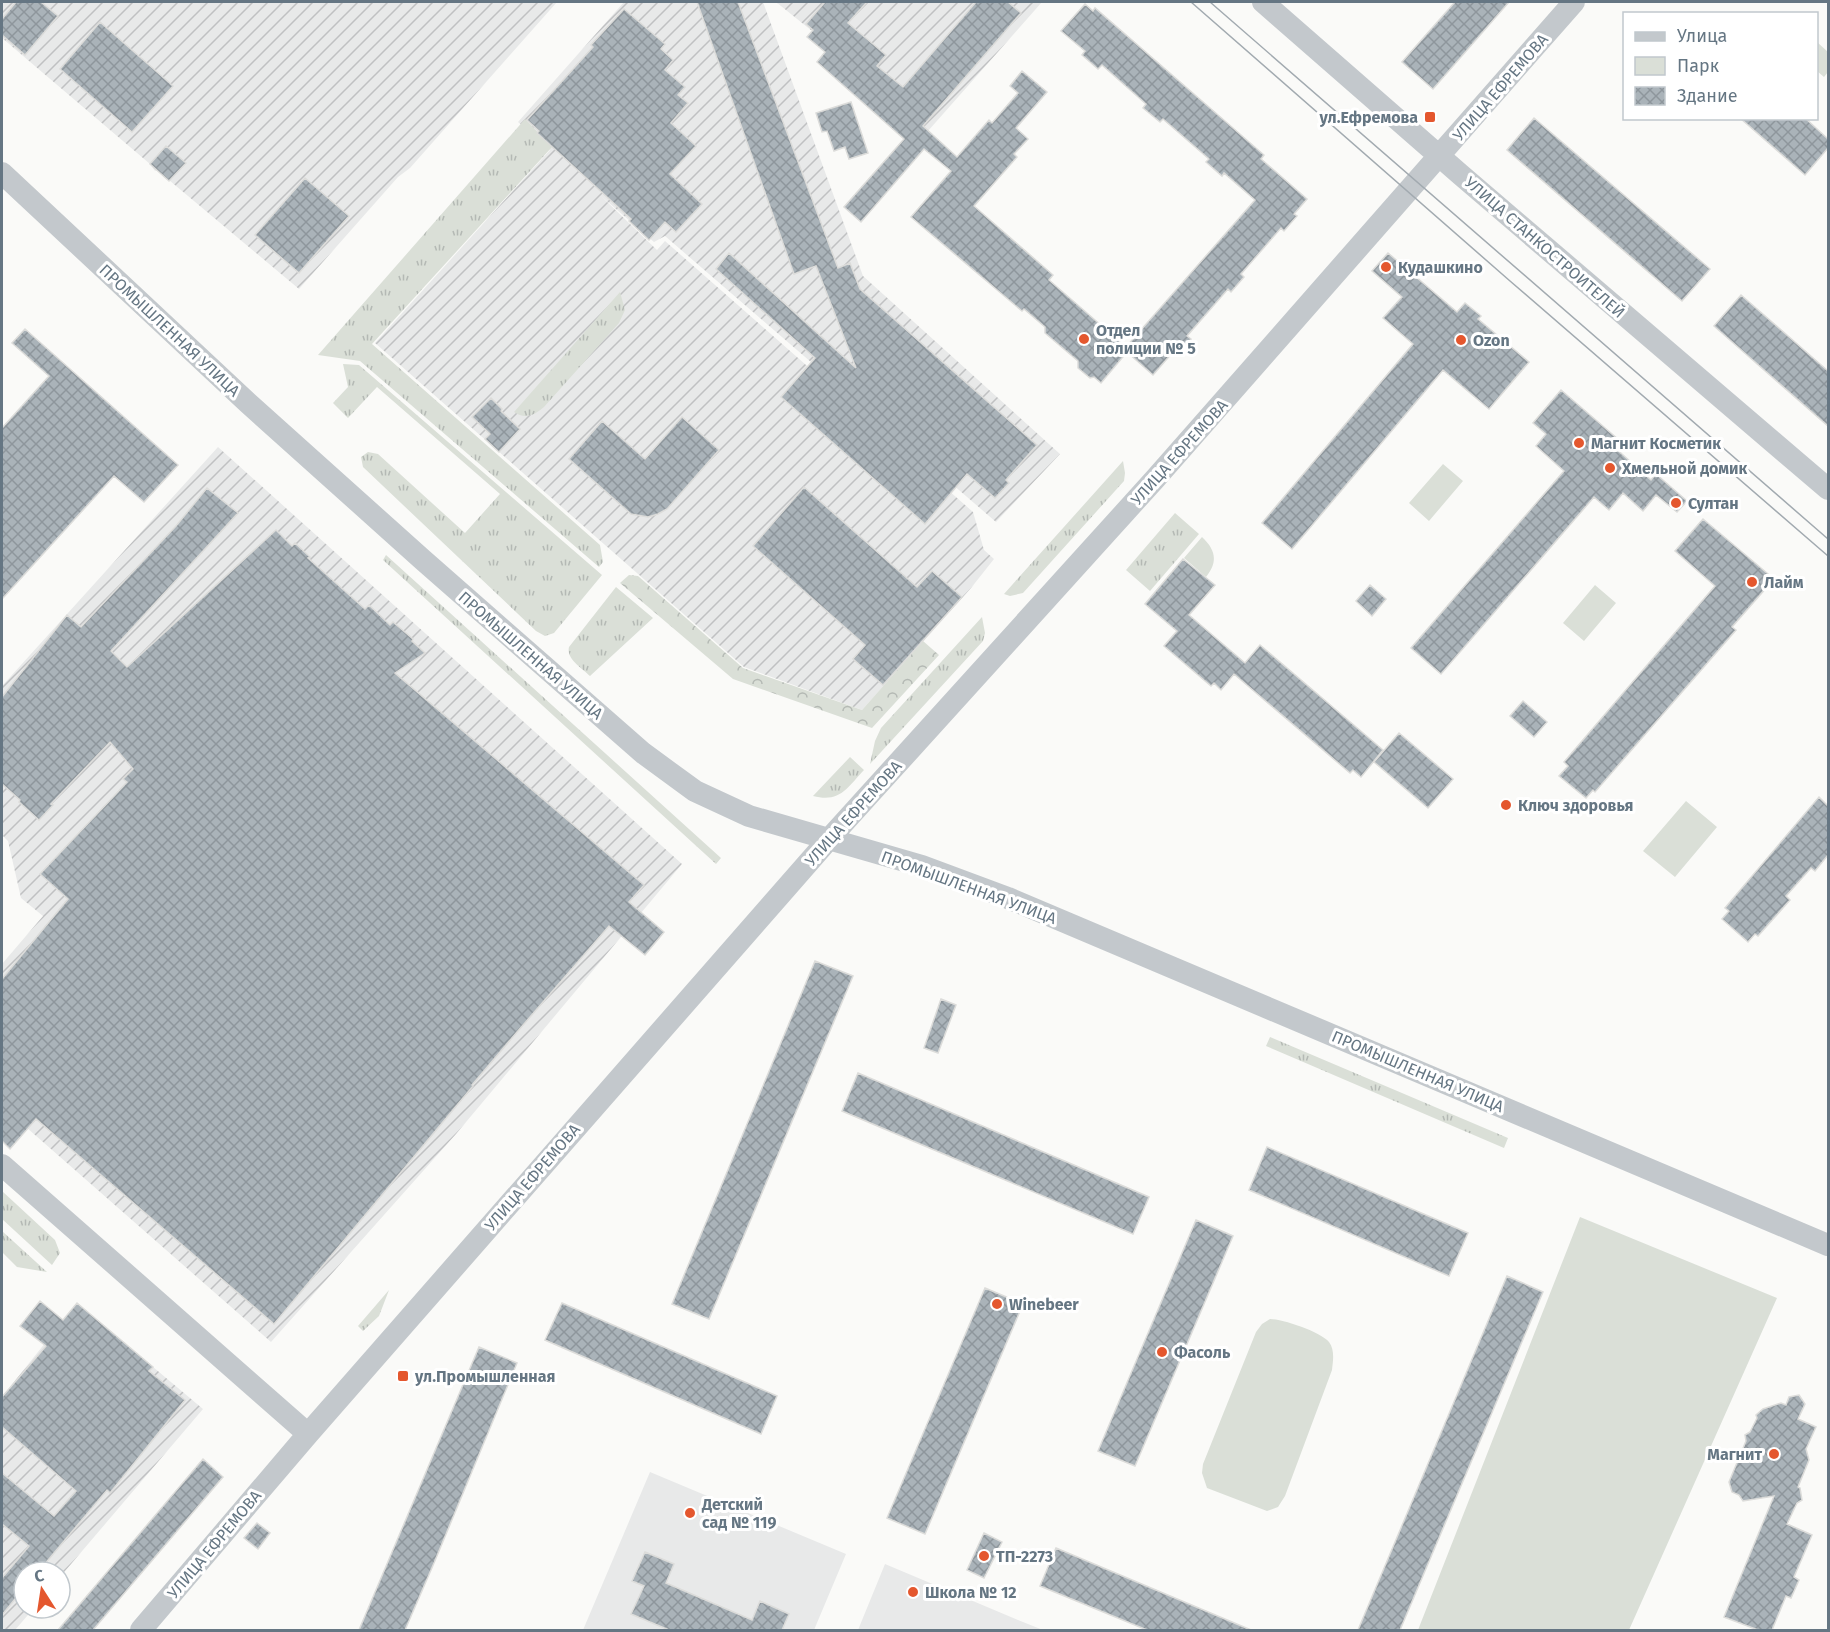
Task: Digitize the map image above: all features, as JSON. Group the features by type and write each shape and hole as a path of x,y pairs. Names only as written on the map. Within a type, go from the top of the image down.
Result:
{"street":[{"name":"УЛИЦА СТАНКОСТРОИТЕЛЕЙ","path":"1263,2 1828,489"},
{"name":"УЛИЦА ЕФРЕМОВА","path":"141,1630 308,1434 829,839 1155,479 1574,2"},
{"name":"ПРОМЫШЛЕННАЯ УЛИЦА","path":"2,173 257,411 441,576 643,753 695,791 749,816 922,866 1008,898 1828,1245"},
{"path":"2,1165 308,1434"}],"shaded area":[{"path":"2,2 557,2 299,289 157,170 155,171 150,164 2,38"},
{"path":"624,2 763,2 863,276 1060,454 996,522 665,236 654,242 601,196 657,250 665,241 973,512 984,550 994,559 862,710 744,667 375,343 550,150 518,122"},
{"path":"776,2 1042,2 928,131 883,92 877,66 886,55 820,22 812,31"},
{"path":"218,447 682,864 456,1134 271,1342 2,1106 2,964 43,916 21,898 8,841 2,835 2,686"},
{"path":"77,1303 203,1409 72,1563 72,1560 12,1560 12,1620 24,1620 15,1630 2,1630 2,1397"},
{"name":"Детский сад № 119","path":"650,1472 846,1554 814,1630 583,1630"},
{"name":"Школа № 12","path":"885,1564 1018,1620 1043,1630 858,1630"}],"green space":[{"path":"1818,43 1828,52 1828,72 1824,77 1818,72"},
{"path":"525,119 552,147 372,344 600,545 603,562 599,567 360,361 318,355"},
{"path":"620,292 625,310 619,323 544,407 530,416 522,416 514,412"},
{"path":"343,364 359,365 602,575 554,633 545,636 536,631 363,467 361,457 368,452 378,454 465,533 500,494 377,387 348,418 333,403 348,387"},
{"path":"1123,461 1124,481 1023,593 1010,596 1004,594"},
{"path":"1443,464 1463,481 1429,521 1409,503"},
{"path":"1175,513 1199,534 1150,591 1126,570"},
{"path":"1202,537 1213,551 1214,556 1210,572 1206,577 1184,558"},
{"path":"386,555 721,858 716,864 383,560"},
{"path":"629,575 638,576 743,668 862,710 923,641 939,655 872,728 733,679 620,583"},
{"path":"1595,585 1616,603 1584,641 1563,623"},
{"path":"616,587 653,618 590,676 572,659 569,647"},
{"path":"982,617 985,633 983,641 870,764 875,741 881,728"},
{"path":"850,757 864,770 853,783 837,796 822,798 813,796"},
{"path":"1686,801 1717,827 1675,877 1643,851"},
{"path":"1270,1037 1508,1138 1504,1148 1266,1046"},
{"path":"2,1191 55,1240 60,1253 52,1265 2,1219"},
{"path":"1580,1217 1777,1298 1629,1630 1418,1630"},
{"path":"2,1231 47,1272 17,1267 2,1252"},
{"path":"389,1290 379,1316 363,1331 358,1326"},
{"path":"1270,1319 1284,1321 1325,1338 1331,1345 1333,1359 1332,1370 1285,1496 1278,1507 1267,1511 1207,1488 1202,1473 1203,1464 1256,1332"}],"building":[{"path":"16,2 41,2 58,16 25,55 2,35 2,19"},
{"path":"697,2 738,2 838,268 850,263 860,289 1037,445 1006,480 1009,483 995,498 967,474 925,524 781,397 815,358 716,269 729,253 856,368 816,266 794,274"},
{"path":"825,2 867,2 848,23 886,55 877,66 903,87 976,2 1008,2 1021,13 923,126 957,157 989,120 992,123 1018,93 1010,86 1022,71 1047,92 1016,128 1028,139 1014,154 1017,157 974,206 1053,275 1049,280 1126,347 1255,200 1224,173 1222,176 1206,162 1209,159 1163,119 1160,122 1143,108 1146,104 1102,65 1098,69 1082,55 1085,51 1061,31 1085,4 1093,11 1095,8 1264,155 1261,159 1307,199 1294,214 1297,216 1284,231 1281,228 1241,274 1244,277 1231,292 1228,289 1187,336 1191,339 1177,355 1173,352 1153,375 1127,352 1101,383 1094,377 1090,378 1078,368 1078,361 1045,333 1045,327 1024,309 1022,311 911,217 951,171 924,149 861,222 844,207 904,139 817,62 825,52 807,37 813,30 806,24"},
{"path":"1455,2 1509,2 1433,89 1402,62"},
{"path":"624,9 665,44 661,49 673,60 665,70 685,87 678,95 688,103 671,123 696,146 670,174 702,204 676,232 665,222 649,240 629,221 631,219 537,133 539,131 527,120"},
{"path":"100,22 173,86 132,132 60,69"},
{"path":"851,102 868,153 849,159 845,147 834,151 827,131 822,132 816,113"},
{"path":"1534,118 1710,269 1682,301 1507,150"},
{"path":"1742,120 1807,120 1828,139 1828,148 1805,175"},
{"path":"166,146 186,163 169,181 150,164"},
{"path":"305,178 349,216 299,273 255,235"},
{"path":"1388,253 1457,312 1465,303 1481,316 1478,319 1529,362 1489,409 1443,370 1292,549 1262,523 1413,344 1383,318 1402,297 1372,271"},
{"path":"1741,295 1828,371 1828,426 1714,326"},
{"path":"25,329 178,465 144,502 114,476 2,599 2,428 49,376 12,343"},
{"path":"1561,390 1619,440 1613,446 1651,480 1656,474 1687,501 1677,512 1656,495 1643,511 1623,493 1609,510 1594,497 1441,674 1411,648 1564,471 1536,446 1546,434 1533,423"},
{"path":"491,398 520,429 499,452 485,439 490,434 472,417"},
{"path":"682,417 719,450 667,509 658,514 648,517 631,514 569,459 602,421 645,459"},
{"path":"804,487 917,587 932,571 962,597 883,685 853,659 865,645 753,546"},
{"path":"207,488 238,513 111,651 127,667 276,530 292,546 295,543 310,557 308,558 365,609 369,605 390,625 393,622 413,639 412,641 425,653 395,673 644,885 629,902 664,932 645,955 609,926 472,1085 274,1324 36,1119 10,1149 2,1141 2,979 68,899 40,874 127,782 123,779 133,769 110,742 51,804 53,805 39,820 2,784 2,697 67,615 81,627 176,526"},
{"path":"1703,519 1774,579 1732,627 1736,630 1595,792 1593,790 1586,798 1559,776 1568,766 1564,762 1715,586 1675,551"},
{"path":"1183,559 1215,585 1189,615 1245,663 1260,645 1383,750 1361,777 1353,770 1350,773 1234,674 1221,690 1214,683 1211,686 1164,646 1177,631 1145,604"},
{"path":"1370,585 1386,599 1372,616 1356,601"},
{"path":"1523,701 1547,722 1534,737 1510,716"},
{"path":"1399,733 1453,779 1428,808 1374,762"},
{"path":"1819,797 1828,806 1828,855 1815,871 1811,868 1786,896 1790,900 1758,936 1755,934 1748,942 1722,919 1729,911 1725,908"},
{"path":"815,961 853,976 709,1319 672,1304"},
{"path":"941,999 956,1005 938,1053 924,1048"},
{"path":"858,1073 1149,1197 1133,1234 842,1111"},
{"path":"1267,1147 1468,1233 1449,1276 1249,1190"},
{"path":"1196,1220 1233,1236 1135,1466 1098,1451"},
{"path":"1507,1276 1543,1292 1400,1630 1358,1630"},
{"path":"985,1288 1023,1304 925,1534 887,1518"},
{"path":"40,1301 63,1320 77,1303 153,1367 149,1371 185,1400 110,1493 107,1490 48,1560 17,1560 29,1546 2,1524 2,1473 54,1516 76,1491 2,1427 2,1397 46,1346 20,1326"},
{"path":"562,1303 777,1396 761,1434 545,1340"},
{"path":"479,1347 517,1363 434,1563 405,1630 359,1630"},
{"path":"1799,1395 1805,1404 1798,1419 1816,1427 1806,1449 1809,1460 1798,1487 1802,1500 1797,1503 1787,1524 1812,1535 1794,1577 1799,1580 1791,1598 1786,1596 1772,1630 1758,1630 1724,1617 1774,1496 1743,1501 1739,1495 1732,1492 1729,1482 1746,1441 1745,1435 1750,1432 1757,1418 1756,1415 1763,1409 1781,1403 1786,1405 1789,1397"},
{"path":"203,1459 223,1477 93,1630 58,1630 66,1620 72,1620 72,1613"},
{"path":"257,1523 270,1533 258,1549 244,1538"},
{"name":"ТП-2273","path":"984,1533 1002,1542 984,1578 967,1570"},
{"path":"1056,1548 1251,1630 1147,1630 1040,1586"},
{"path":"645,1552 674,1564 666,1583 752,1620 760,1601 789,1614 782,1630 669,1630 631,1614 644,1586 632,1581"},
{"path":"12,1566 12,1603 2,1615 2,1578"}],"tram line":[{"path":"1191,2 1828,556"},
{"path":"1210,2 1828,539"}],"place":[{"name":"ул.Ефремова","path":"1430,117"},
{"name":"Кудашкино","path":"1386,267"},
{"name":"Отдел полиции № 5","path":"1084,339"},
{"name":"Ozon","path":"1461,340"},
{"name":"Магнит Косметик","path":"1579,443"},
{"name":"Хмельной домик","path":"1610,468"},
{"name":"Султан","path":"1676,503"},
{"name":"Лайм","path":"1752,582"},
{"name":"Ключ здоровья","path":"1506,805"},
{"name":"Winebeer","path":"997,1304"},
{"name":"Фасоль","path":"1162,1352"},
{"name":"ул.Промышленная","path":"403,1376"},
{"name":"Магнит","path":"1774,1454"},
{"name":"Детский сад № 119","path":"690,1513"},
{"name":"ТП-2273","path":"984,1556"},
{"name":"Школа № 12","path":"913,1592"}]}
